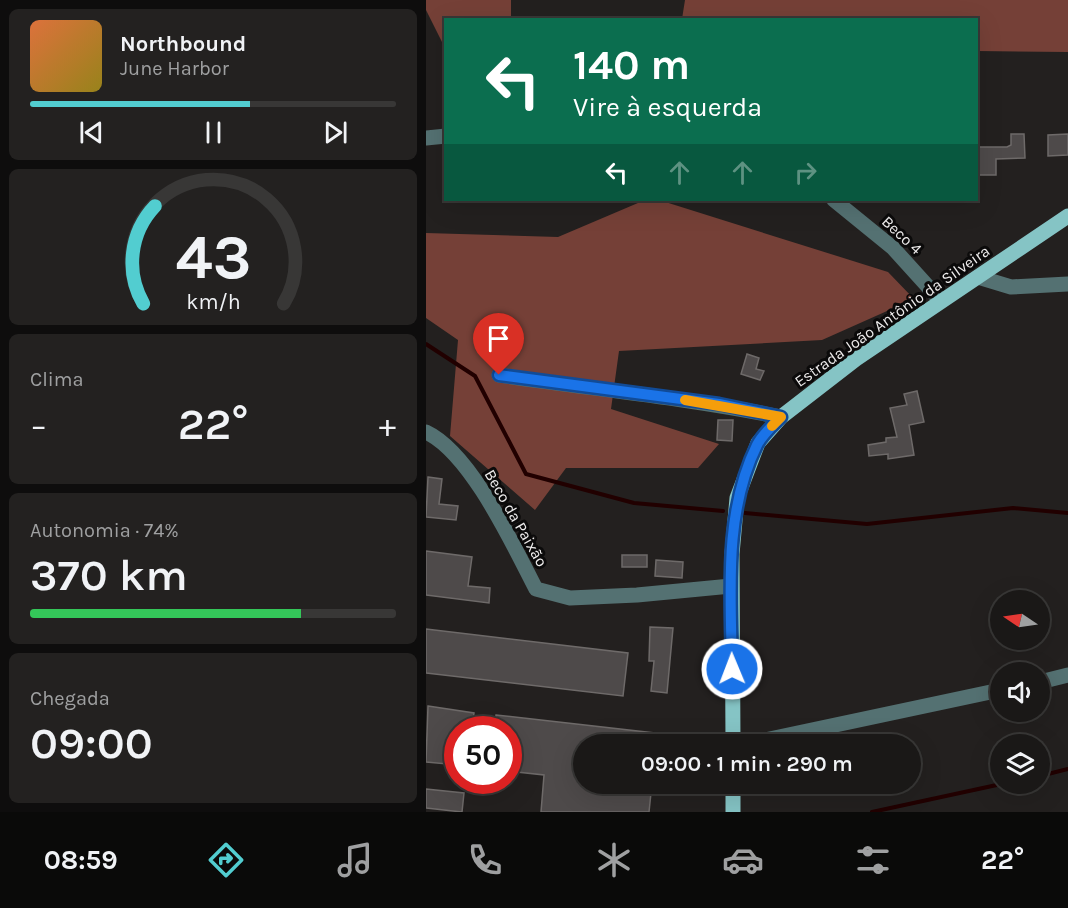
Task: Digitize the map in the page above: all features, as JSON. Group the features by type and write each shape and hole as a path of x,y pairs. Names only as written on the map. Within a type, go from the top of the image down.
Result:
{"main road":[{"name":"Estrada João Antônio da Silveira","path":"733,734 731,586 737,498 758,443 781,417 856,359 1068,216"},
{"path":"733,794 733,812"}],"street":[{"path":"426,138 444,135"},
{"name":"Beco 4","path":"835,201 893,248 941,301"},
{"path":"978,277 1011,287 1068,284"},
{"path":"499,375 719,404 781,417"},
{"name":"Beco da Paixão","path":"426,432 439,438 462,463 506,531 536,589 570,598 637,595 731,586"},
{"path":"1050,680 1068,675"},
{"path":"793,734 990,692"}],"shaded area":[{"path":"426,0 511,0 511,18 444,18 444,46 426,10"},
{"path":"685,0 1068,0 1068,52 978,51 978,18 682,18"},
{"path":"643,201 662,201 888,272 914,299 822,340 619,351 611,409 719,444 698,468 566,468 535,510 450,436 458,340 426,318 426,233 558,237"}],"building":[{"path":"1011,134 1024,134 1025,158 996,159 996,175 978,175 978,147 1007,147 1011,145"},
{"path":"1068,134 1068,155 1048,156 1048,135"},
{"path":"747,354 759,358 756,369 764,371 760,380 741,374"},
{"path":"917,391 924,422 909,425 914,455 888,459 888,454 869,456 868,445 886,442 886,438 897,437 890,408 907,405 904,394"},
{"path":"718,420 733,420 732,441 717,440"},
{"path":"428,477 442,479 439,504 458,506 456,520 426,517"},
{"path":"426,551 472,557 468,586 490,588 489,603 426,595"},
{"path":"622,555 647,555 647,567 622,567"},
{"path":"656,560 683,562 682,578 655,576"},
{"path":"650,627 673,628 667,693 651,691 654,661 649,661"},
{"path":"426,629 628,653 623,696 426,673"},
{"path":"428,706 474,713 474,716 444,716 444,764 426,762"},
{"path":"522,718 664,734 573,734 573,794 651,794 649,812 541,812 544,775 522,773"},
{"path":"426,789 444,791 444,794 464,794 462,812 426,808"}],"waterway":[{"path":"426,344 475,376 526,474 634,503 723,511"},
{"path":"745,513 867,524 1013,508 1068,513"},
{"path":"1050,774 1068,769"},
{"path":"872,812 990,786"}],"slow traffic":[{"path":"685,400 719,404 781,417 772,426"}],"route":[{"path":"499,375 625,394 719,404 781,417 758,443 737,498 731,586 732,669"}]}
